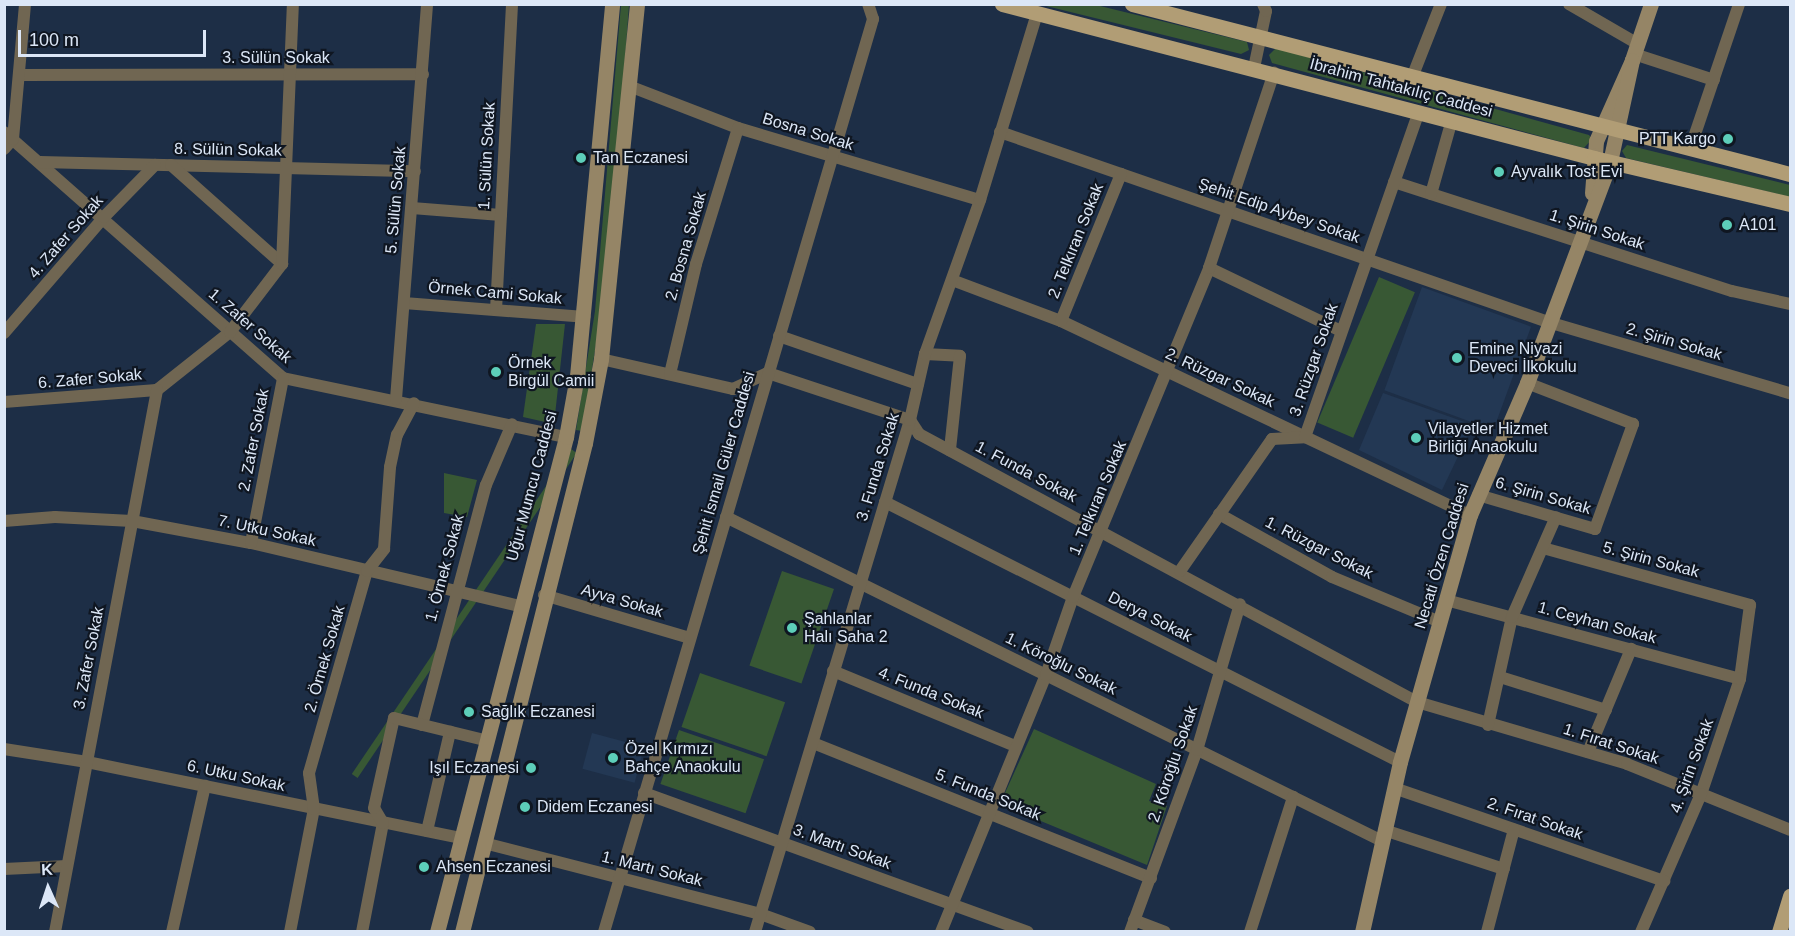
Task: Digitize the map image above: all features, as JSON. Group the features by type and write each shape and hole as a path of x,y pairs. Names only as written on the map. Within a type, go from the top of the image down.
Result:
{"main road":[{"name":"İbrahim Tahtakılıç Caddesi","path":"1002,4 1274,72 1594,158 1791,204"},
{"name":"İbrahim Tahtakılıç Caddesi","path":"1132,4 1791,174"},
{"path":"1779,932 1791,896"}],"street":[{"path":"4,150 9,136 20,75 25,4"},
{"path":"282,264 292,74 293,4"},
{"name":"5. Sülün Sokak","path":"396,399 427,4"},
{"name":"1. Sülün Sokak","path":"496,310 512,4"},
{"name":"Uğur Mumcu Caddesi","path":"437,932 484,740 566,437 584,317 612,4"},
{"path":"462,932 544,596 585,443 601,359 636,4"},
{"name":"Şehit İsmail Güler Caddesi","path":"604,932 873,19 868,4"},
{"path":"1254,68 1266,11 1263,4"},
{"path":"1413,75 1441,4"},
{"path":"1569,4 1635,53 1714,80"},
{"name":"Necati Özen Caddesi","path":"1362,932 1400,762 1470,515 1527,383 1592,202 1610,162 1635,53 1651,4"},
{"path":"1690,149 1739,4"},
{"name":"3. Funda Sokak","path":"755,932 910,420 925,354 980,200 1037,14"},
{"name":"Necati Özen Caddesi","path":"1592,202 1594,158 1600,126 1635,53"},
{"name":"1. Telkıran Sokak","path":"941,932 987,812 1046,675 1073,597 1168,372 1209,268 1274,72"},
{"name":"3. Sülün Sokak","path":"20,75 423,74"},
{"name":"Bosna Sokak","path":"629,86 738,128 832,158 980,200"},
{"name":"3. Rüzgar Sokak","path":"1180,571 1272,439 1305,437 1419,112"},
{"path":"1431,194 1452,120"},
{"name":"2. Bosna Sokak","path":"670,374 696,264 738,128"},
{"name":"Şehit Edip Aybey Sokak","path":"1000,132 1548,322"},
{"name":"1. Zafer Sokak","path":"9,136 104,217 283,378 396,399 566,437"},
{"name":"8. Sülün Sokak","path":"40,162 415,171"},
{"name":"4. Zafer Sokak","path":"4,333 104,217 155,165"},
{"path":"171,165 282,264"},
{"name":"2. Telkıran Sokak","path":"1061,321 1120,174"},
{"name":"1. Şirin Sokak","path":"1394,182 1732,291 1791,304"},
{"path":"412,208 501,215"},
{"name":"6. Zafer Sokak","path":"4,402 156,390 230,332 282,264"},
{"path":"1209,268 1341,332"},
{"name":"2. Rüzgar Sokak","path":"952,280 1061,321 1470,515"},
{"name":"Örnek Cami Sokak","path":"404,303 584,317"},
{"name":"2. Şirin Sokak","path":"1548,322 1791,393"},
{"path":"779,336 918,384"},
{"path":"925,354 960,356 950,450"},
{"path":"601,359 733,389 768,373"},
{"name":"1. Funda Sokak","path":"768,373 910,420 919,434 1180,571 1418,702"},
{"name":"2. Zafer Sokak","path":"251,543 283,378"},
{"name":"6. Şirin Sokak","path":"1478,495 1595,529 1633,424 1527,383"},
{"name":"3. Zafer Sokak","path":"55,931 156,390"},
{"name":"2. Örnek Sokak","path":"290,932 314,808 309,773 367,571 384,549 390,467 397,435 414,403"},
{"name":"1. Örnek Sokak","path":"422,725 455,589 486,485 512,424"},
{"path":"566,437 585,443"},
{"name":"Derya Sokak","path":"885,502 1400,762"},
{"name":"1. Rüzgar Sokak","path":"1219,514 1332,577 1440,622"},
{"name":"7. Utku Sokak","path":"4,521 55,517 132,521 251,543 455,589 519,606"},
{"name":"1. Köroğlu Sokak","path":"726,517 1293,797 1383,835 1504,869"},
{"path":"1488,725 1512,617 1556,517"},
{"name":"5. Şirin Sokak","path":"1543,548 1750,605"},
{"name":"Ayva Sokak","path":"544,596 690,638"},
{"name":"1. Ceyhan Sokak","path":"1446,600 1740,678"},
{"name":"2. Köroğlu Sokak","path":"1132,926 1197,750 1240,604"},
{"name":"4. Şirin Sokak","path":"1641,932 1701,794 1740,678 1750,605"},
{"path":"1588,752 1631,649"},
{"name":"4. Funda Sokak","path":"833,671 1015,746"},
{"path":"1500,676 1606,710"},
{"name":"1. Fırat Sokak","path":"1418,702 1488,725 1588,752 1791,830"},
{"path":"362,932 382,823 374,808 394,718 484,740"},
{"path":"427,831 450,732"},
{"name":"5. Funda Sokak","path":"813,743 1151,878"},
{"name":"6. Utku Sokak","path":"4,749 87,762 460,838"},
{"path":"172,932 205,786"},
{"name":"2. Fırat Sokak","path":"1395,788 1664,881"},
{"name":"3. Martı Sokak","path":"644,793 1028,932"},
{"path":"1250,932 1293,797"},
{"path":"1488,932 1514,829"},
{"path":"460,838 484,843"},
{"name":"1. Martı Sokak","path":"484,843 760,914 810,932"},
{"path":"4,869 67,866"},
{"path":"1132,926 1165,932"}],"shaded area":[{"name":"Emine Niyazi Deveci İlkokulu","path":"1422,287 1531,327 1493,430 1384,390"},
{"name":"Vilayetler Hizmet Birliği Anaokulu","path":"1383,393 1473,425 1442,490 1359,450"},
{"name":"Özel Kırmızı Bahçe Anaokulu","path":"592,733 644,747 635,783 582,769"}],"green space":[{"path":"621,5 629,5 622,101 601,313 582,431 576,430 595,311"},
{"path":"1042,5 1096,5 1247,42 1249,50 1241,54"},
{"path":"1276,48 1589,135 1592,139 1584,148 1272,63 1269,55"},
{"path":"1627,145 1790,185 1790,197 1626,158 1622,151"},
{"path":"1379,277 1415,292 1353,438 1317,422"},
{"path":"536,324 565,324 554,424 523,417"},
{"path":"571,449 577,453 358,778 352,774"},
{"path":"444,473 477,480 467,517 444,513"},
{"name":"Şahlanlar Halı Saha 2","path":"782,571 834,589 801,683 749,666"},
{"path":"700,673 785,702 767,756 681,727"},
{"path":"1034,729 1156,784 1149,801 1167,806 1147,865 1000,804"},
{"path":"679,730 764,759 746,813 660,784"}],"place":[{"name":"PTT Kargo","path":"1728,139"},
{"name":"Tan Eczanesi","path":"581,158"},
{"name":"Ayvalık Tost Evi","path":"1499,172"},
{"name":"A101","path":"1727,225"},
{"name":"Emine Niyazi Deveci İlkokulu","path":"1457,358"},
{"name":"Örnek Birgül Camii","path":"496,372"},
{"name":"Vilayetler Hizmet Birliği Anaokulu","path":"1416,438"},
{"name":"Şahlanlar Halı Saha 2","path":"792,628"},
{"name":"Sağlık Eczanesi","path":"469,712"},
{"name":"Özel Kırmızı Bahçe Anaokulu","path":"613,758"},
{"name":"Işıl Eczanesi","path":"531,768"},
{"name":"Didem Eczanesi","path":"525,807"},
{"name":"Ahsen Eczanesi","path":"424,867"}]}
